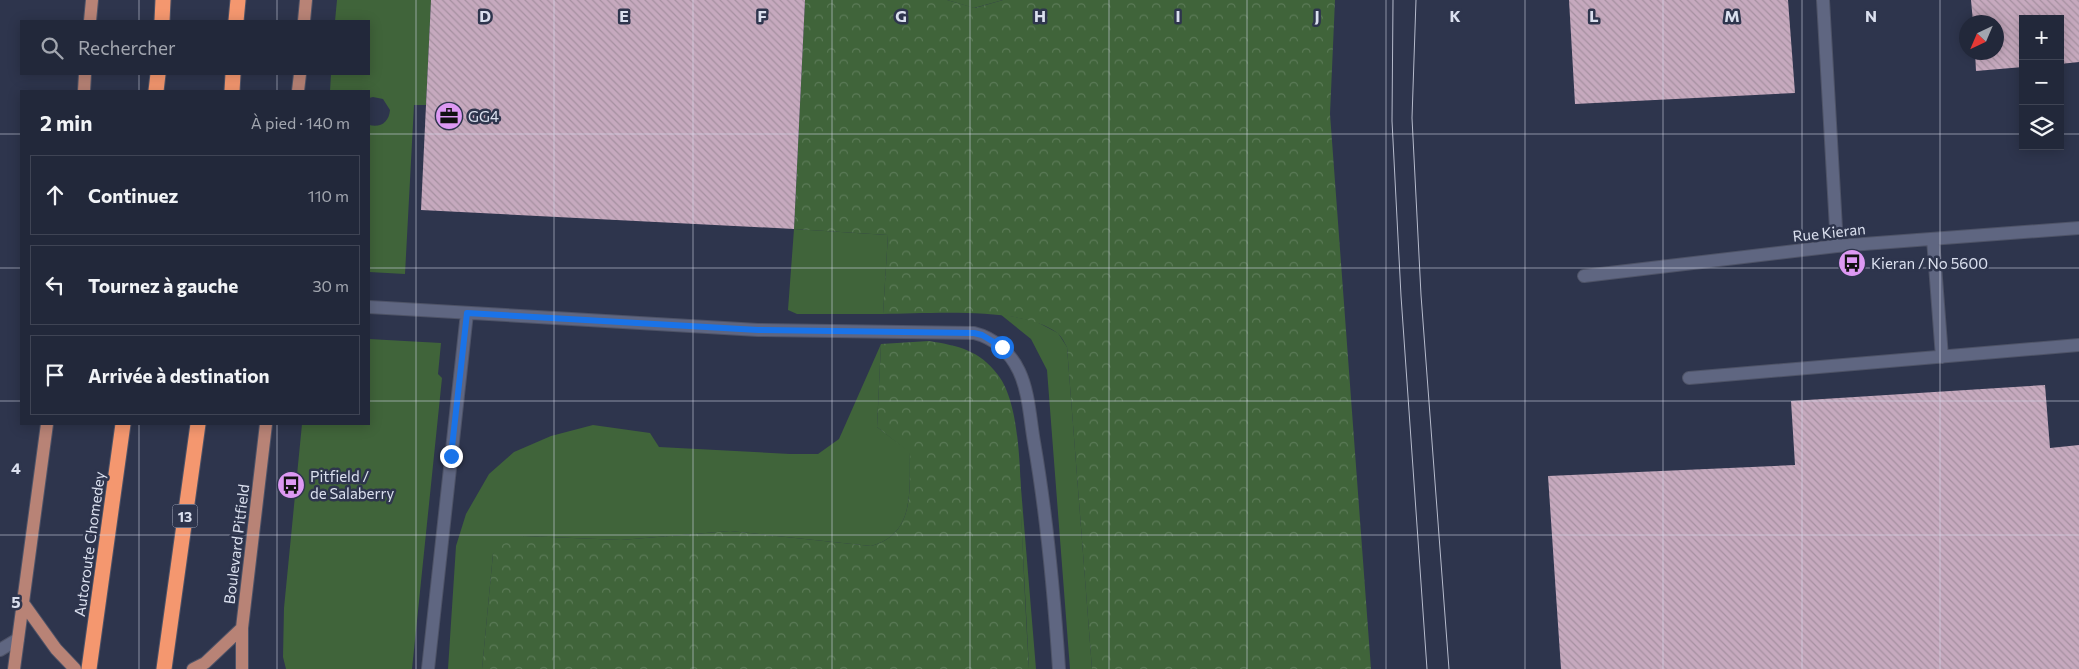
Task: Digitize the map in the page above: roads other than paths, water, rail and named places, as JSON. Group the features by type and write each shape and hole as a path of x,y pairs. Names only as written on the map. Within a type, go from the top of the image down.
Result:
{"highway":[{"path":"162,20 163,0"},
{"path":"236,20 238,0"},
{"path":"156,90 158,75"},
{"path":"232,90 233,75"},
{"name":"Autoroute Chomedey","path":"89,669 123,425"},
{"name":"13","path":"164,669 198,425"}],"main road":[{"path":"90,20 92,0"},
{"path":"304,20 306,0"},
{"path":"84,90 85,75"},
{"path":"298,90 300,75"},
{"path":"14,669 46,425"},
{"name":"Boulevard Pitfield","path":"242,669 242,628 266,425"},
{"path":"23,603 56,650 75,669"},
{"path":"193,669 204,663 242,628"}],"street":[{"path":"1823,0 1837,246"},
{"name":"Rue Kieran","path":"1584,276 1837,246 2079,228"},
{"path":"1933,239 1942,357"},
{"path":"370,307 758,330 974,333 994,341 1013,361 1019,372 1026,397 1039,470 1052,567 1059,669"},
{"path":"428,669 467,313"},
{"path":"1689,378 2079,345"},
{"path":"0,650 18,639"}],"tram line":[{"path":"1393,0 1392,121 1401,296 1427,669"},
{"path":"1416,0 1412,118 1421,295 1449,669"}],"place":[{"name":"GG4","path":"449,116"},
{"name":"Kieran / No 5600","path":"1852,263"},
{"name":"Pitfield / de Salaberry","path":"291,485"}]}
